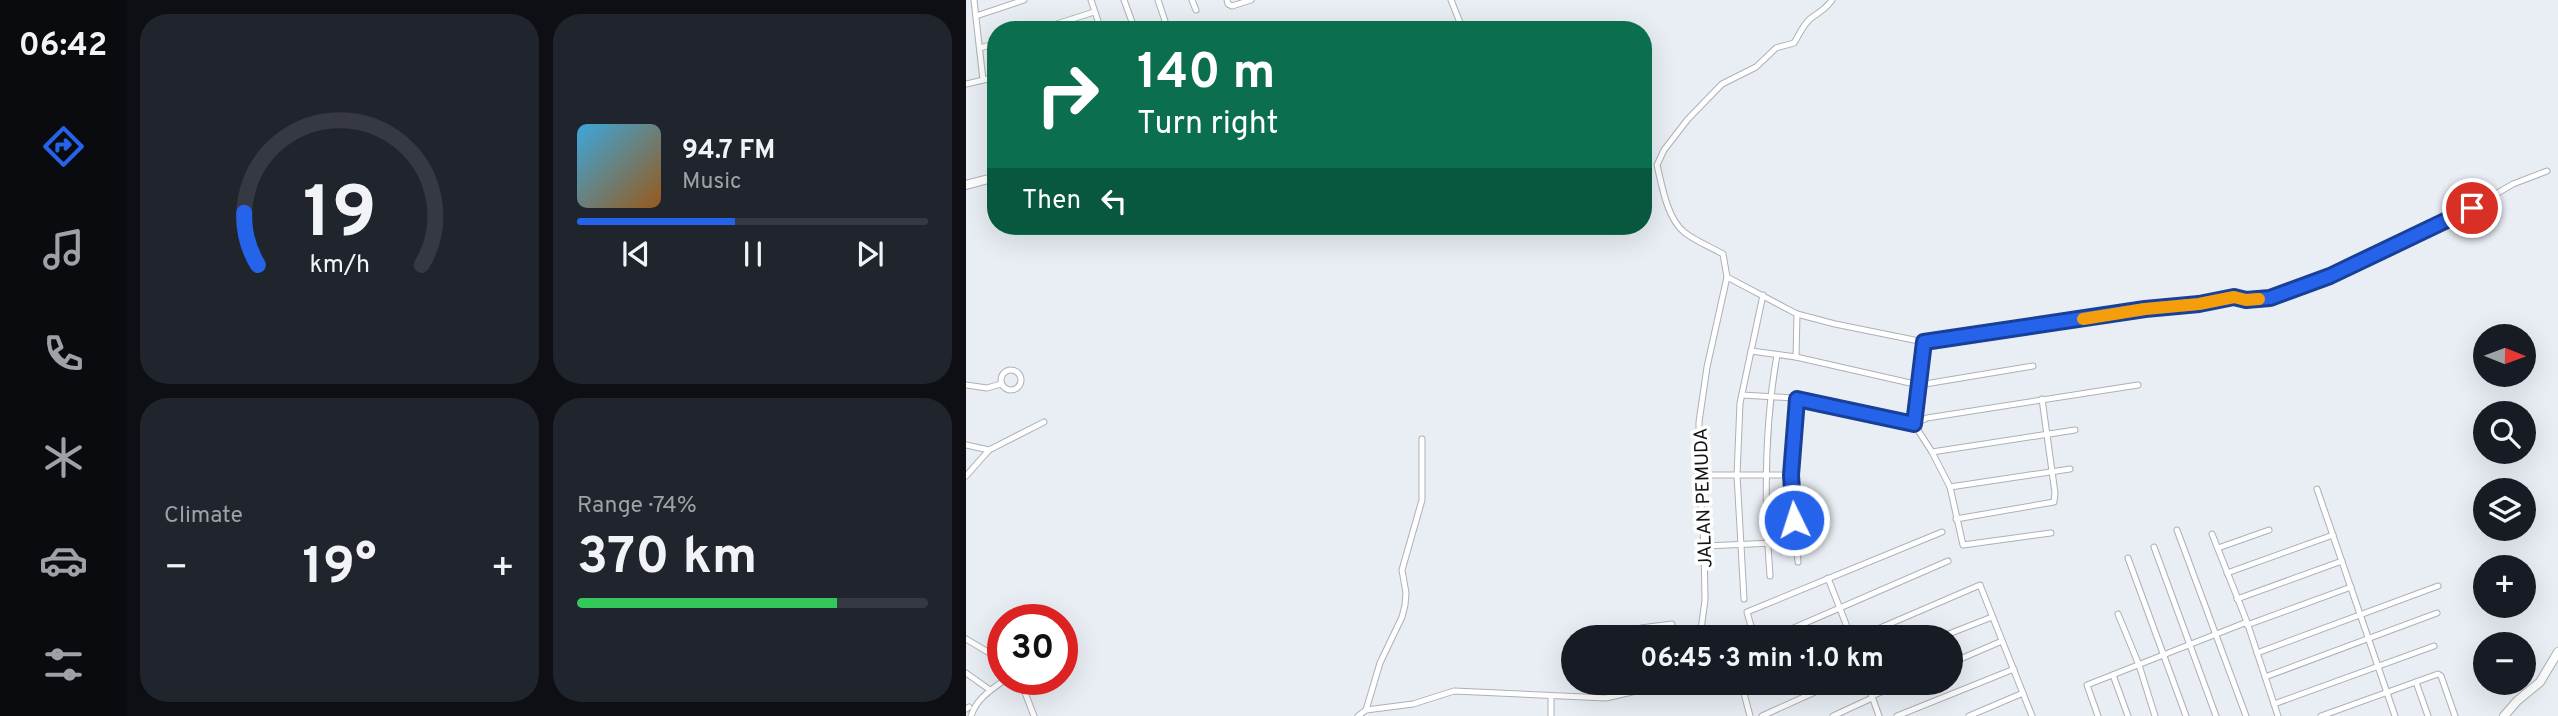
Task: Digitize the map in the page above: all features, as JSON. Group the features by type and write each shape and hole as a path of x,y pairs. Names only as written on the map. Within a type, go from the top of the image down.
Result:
{"street":[{"path":"974,0 983,80"},
{"path":"976,16 1024,0"},
{"path":"1091,0 1098,21"},
{"path":"1124,0 1132,21"},
{"path":"1158,0 1165,21"},
{"path":"1192,0 1196,10"},
{"path":"1227,0 1232,6 1251,0"},
{"path":"1451,0 1459,21"},
{"path":"1832,0 1824,12 1812,17 1805,24 1794,43 1776,48 1756,67 1723,84 1688,119 1657,165 1669,207 1679,227 1723,254 1727,277 1797,314 1835,324 1924,342 2234,297 2246,300 2270,298 2330,276 2472,208 2513,184 2547,171"},
{"path":"1066,21 1094,12"},
{"path":"981,48 987,46"},
{"path":"966,84 987,79"},
{"path":"966,185 987,179"},
{"name":"JALAN PEMUDA","path":"1702,625 1705,600 1699,422 1727,277"},
{"path":"1744,599 1737,475 1742,395 1763,295"},
{"path":"1796,357 1797,314"},
{"path":"1924,342 1914,424 1950,487 1963,545 2051,533"},
{"path":"1751,351 1796,357 1919,385 2033,366"},
{"path":"1770,576 1765,475 1770,396 1777,355"},
{"path":"966,385 987,388 1001,384"},
{"path":"1742,395 1797,399 1914,424 1927,418 2138,385"},
{"path":"1797,399 1791,475 1798,562"},
{"path":"1956,519 2051,504 2055,498 2042,400"},
{"path":"966,477 989,450 1044,422"},
{"path":"1932,452 2075,430"},
{"path":"1366,710 1380,663 1405,605 1402,570 1422,500 1422,439"},
{"path":"966,445 989,450"},
{"path":"1950,487 2070,468"},
{"path":"1699,475 1791,475"},
{"path":"2317,489 2395,716"},
{"path":"2177,530 2246,716"},
{"path":"2218,548 2269,530"},
{"path":"1751,625 1747,612 1941,531"},
{"path":"2212,534 2247,623 2278,716"},
{"path":"2227,573 2333,535"},
{"path":"1704,545 1796,542"},
{"path":"2154,547 2216,716"},
{"path":"2128,558 2186,716"},
{"path":"1800,625 1948,561"},
{"path":"2238,599 2342,561"},
{"path":"1828,578 1846,625"},
{"path":"1887,625 1980,585 2032,716"},
{"path":"2257,653 2438,586"},
{"path":"2098,716 2087,685 2247,623 2351,587"},
{"path":"2265,677 2437,613"},
{"path":"2118,614 2139,665 2155,716"},
{"path":"1963,628 1992,617"},
{"path":"1664,625 1672,624"},
{"path":"966,639 987,651"},
{"path":"1963,658 2002,641"},
{"path":"2274,704 2434,646"},
{"path":"2504,716 2540,682 2558,652"},
{"path":"1897,716 2014,670"},
{"path":"966,673 987,688"},
{"path":"2321,716 2439,674 2455,716"},
{"path":"2113,675 2128,716"},
{"path":"2416,682 2428,716"},
{"path":"1358,716 1366,710 1413,704 1454,691 1606,698 1622,695"},
{"path":"971,716 969,707 987,692"},
{"path":"1969,716 2023,693"},
{"path":"1026,695 1034,716"},
{"path":"1744,695 1750,716"},
{"path":"1762,716 1807,695"},
{"path":"1833,716 1876,695"},
{"path":"1551,696 1551,716"},
{"path":"1872,697 1879,716"}],"slow traffic":[{"path":"2083,319 2234,297 2259,299"}],"route":[{"path":"1794,520 1791,475 1797,399 1914,424 1924,342 2234,297 2246,300 2270,298 2330,276 2472,208"}]}
